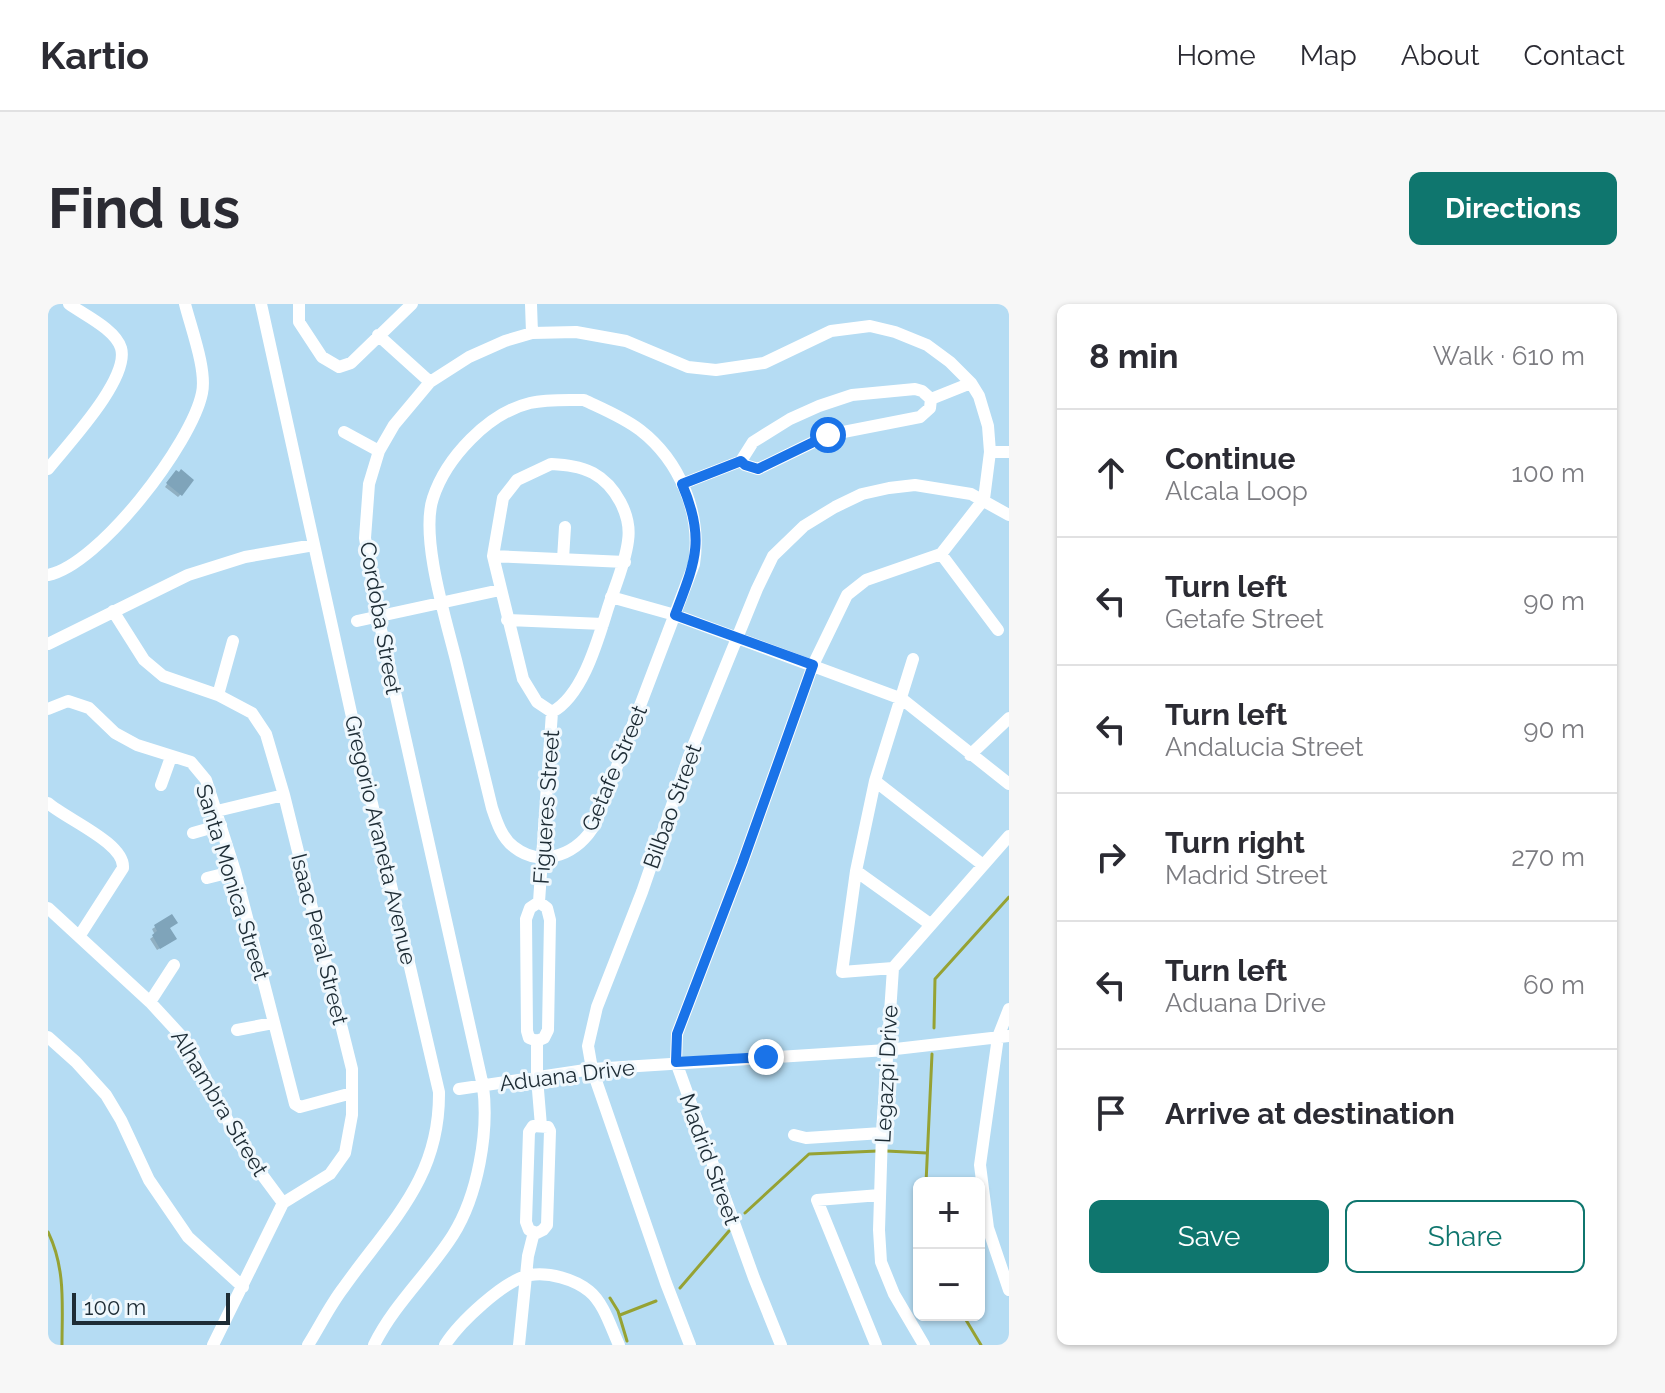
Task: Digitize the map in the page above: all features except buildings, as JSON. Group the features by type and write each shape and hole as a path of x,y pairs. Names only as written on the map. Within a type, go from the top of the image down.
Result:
{"street":[{"path":"48,469 110,389 122,361 121,349 110,333 69,304"},
{"path":"48,575 81,557 114,531 180,446 197,410 204,380 185,304"},
{"name":"Gregorio Araneta Avenue","path":"261,304 439,1092 439,1115 426,1166 414,1192 398,1219 342,1289 308,1345"},
{"path":"299,304 299,322 322,357 339,367 351,363 412,304"},
{"path":"531,304 532,333"},
{"name":"Cordoba Street","path":"374,1345 462,1217 484,1139 486,1109 378,616 365,538 369,484 379,451 394,425 430,382 469,357 532,333 576,332 626,341 688,367 716,370 764,363 831,331 870,326 927,345 971,383 979,396 988,426 990,452 984,499"},
{"path":"378,335 430,382"},
{"path":"931,399 971,383"},
{"path":"682,484 741,461 753,442 790,419 819,406 852,395 915,389 931,399"},
{"path":"741,461 758,469 828,435 920,417 930,408 931,399"},
{"name":"Getafe Street","path":"584,400 614,414 640,430 658,447 682,484 695,522 697,546 694,564 588,836 566,853 544,858 528,855 513,847 498,825 442,602 431,544 433,498 466,442 494,421 525,404 540,401 584,400"},
{"path":"344,432 379,451"},
{"path":"990,452 1009,452"},
{"path":"551,464 591,471 606,482 627,518 629,536 625,562 573,694 567,703 552,712 537,702 529,691 500,590 493,556 503,498 517,480 551,464"},
{"name":"Bilbao Street","path":"690,1345 592,1069 588,1046 597,1007 642,892 689,756 773,556 804,526 862,494 915,485 971,494 1009,515"},
{"path":"984,499 941,554 998,630"},
{"path":"563,559 565,527"},
{"path":"48,644 188,575 219,564 314,545"},
{"name":"Madrid Street","path":"781,1345 676,1062 677,1034 813,665 847,595 866,580 941,554"},
{"path":"493,556 625,562"},
{"path":"357,621 500,590"},
{"path":"611,597 675,615 902,699 1009,784"},
{"name":"Isaac Peral Street","path":"113,611 144,660 163,676 218,695 252,713 266,734 284,795 352,1069 352,1115 345,1153 330,1174 283,1203"},
{"path":"507,620 603,624"},
{"path":"218,695 233,641"},
{"path":"913,659 875,781 856,871 842,972 893,968 1009,836"},
{"name":"Santa Monica Street","path":"48,709 68,701 89,708 115,733 137,745 191,762 198,769 206,780 235,871 295,1104 300,1107 352,1093"},
{"name":"Figueres Street","path":"539,902 530,908 526,919 527,1031 529,1038 537,1041 544,1038 548,1030 550,914 539,902 552,712"},
{"path":"970,755 1009,718"},
{"path":"161,785 171,757"},
{"path":"875,781 983,865"},
{"path":"217,811 284,795"},
{"path":"48,803 108,843 124,862 80,935"},
{"path":"193,833 221,825"},
{"path":"207,878 235,871"},
{"path":"856,871 930,924"},
{"name":"Alhambra Street","path":"48,908 150,1002 185,1040 243,1149 283,1203"},
{"path":"150,1002 174,965"},
{"name":"Legazpi Drive","path":"893,968 882,1133 881,1262 894,1294 924,1345"},
{"path":"1009,1009 980,1165 988,1228 1009,1290"},
{"path":"237,1030 273,1023"},
{"path":"48,1037 95,1080 106,1095 149,1180 188,1237 243,1287"},
{"name":"Aduana Drive","path":"459,1089 592,1069 887,1050 1003,1037"},
{"name":"Figueres Street","path":"534,1232 543,1230 547,1225 550,1129 541,1126 537,1041"},
{"path":"519,1345 528,1256 534,1232 527,1228 526,1222 529,1132 533,1126 541,1126"},
{"path":"794,1135 806,1138 882,1133"},
{"path":"876,1345 817,1200 880,1195"},
{"path":"213,1345 283,1203"},
{"path":"445,1345 466,1318 490,1298 526,1276 542,1274 589,1291 599,1302 619,1345"}],"waterway":[{"path":"934,1028 935,979 1009,897"},
{"path":"926,1177 932,1054"},
{"path":"745,1213 809,1154 878,1151"},
{"path":"886,1151 927,1153"},
{"path":"680,1288 729,1231"},
{"path":"48,1232 60,1274 62,1345"},
{"path":"610,1298 618,1311 627,1341"},
{"path":"620,1315 656,1301"},
{"path":"967,1321 981,1345"}],"route":[{"path":"766,1057 676,1062 677,1034 813,665 675,615 694,564 697,546 695,522 682,484 741,461 752,468 764,467 828,435"}]}
